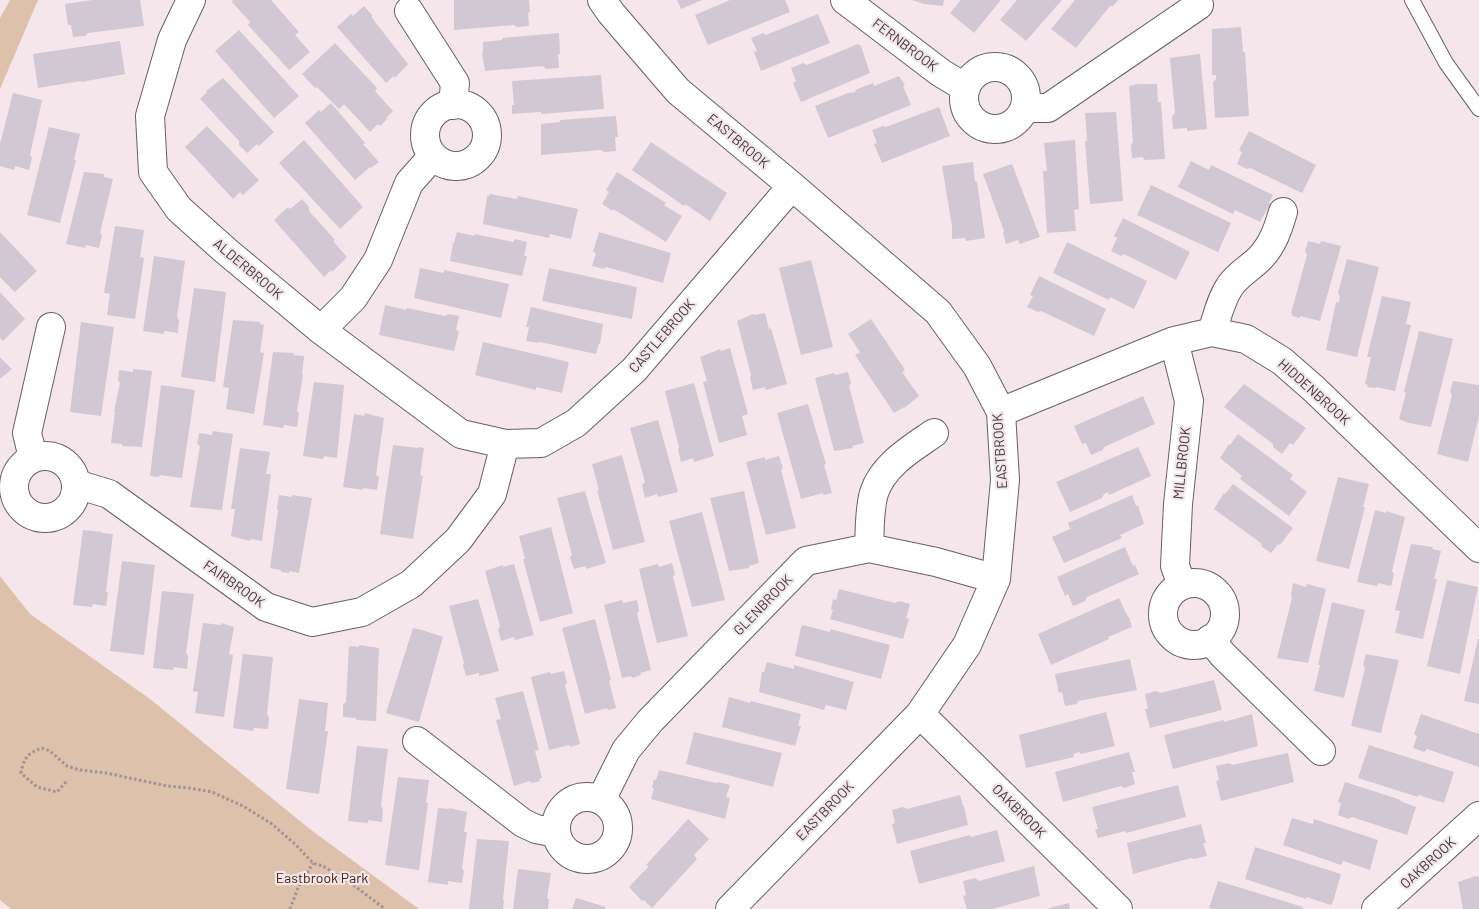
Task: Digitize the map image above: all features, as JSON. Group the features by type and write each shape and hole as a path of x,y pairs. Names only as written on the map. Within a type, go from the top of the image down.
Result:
{"street":[{"name":"ALDERBROOK","path":"191,0 172,40 150,116 153,172 179,209 321,330 461,434 505,444"},
{"name":"EASTBROOK","path":"602,0 678,91 938,312 977,366 1001,412 1005,480 996,578 967,646 920,714 730,909"},
{"name":"FERNBROOK","path":"845,0 941,73 966,88"},
{"path":"1025,108 1048,108 1199,5"},
{"path":"409,11 455,83 453,104"},
{"path":"986,68 1006,69 1014,73 1021,80 1025,89 1025,108 1013,123 995,129 985,127 977,123 970,116 966,107 966,88 971,79 986,68"},
{"path":"453,104 463,105 472,109 479,115 487,132 486,142 476,159 468,164 459,166 449,166 440,162 427,148 425,138 426,129 436,112 453,104"},
{"path":"321,330 353,298 378,260 408,183 433,156"},
{"name":"CASTLEBROOK","path":"505,444 541,443 576,423 634,370 792,186"},
{"path":"1212,332 1224,296 1231,284 1260,258 1270,246 1277,233 1282,212"},
{"path":"33,458 27,433 51,327"},
{"name":"HIDDENBROOK","path":"1001,412 1174,341 1212,332 1246,339 1282,361 1314,389 1479,548"},
{"name":"MILLBROOK","path":"1174,341 1189,401 1177,513 1176,566 1182,585"},
{"path":"869,548 874,494 882,476 904,454 934,433"},
{"name":"FAIRBROOK","path":"76,484 109,494 266,607 312,622 362,612 411,584 458,540 492,494 505,444"},
{"path":"43,456 61,460 74,474 76,493 72,503 66,510 48,518 38,517 29,513 17,499 15,480 19,471 33,458 43,456"},
{"name":"GLENBROOK","path":"601,800 626,750 650,721 806,561 869,548 936,562 996,578"},
{"path":"1201,583 1217,593 1222,601 1225,611 1224,620 1220,630 1210,639 1197,644 1187,644 1170,634 1163,616 1164,607 1174,590 1182,585 1201,583"},
{"path":"1210,639 1223,656 1321,751"},
{"name":"OAKBROOK","path":"920,714 1118,909"},
{"path":"417,741 523,823 536,829 556,833"},
{"path":"582,797 601,800 614,813 617,822 617,832 609,850 592,858 582,858 565,850 559,842 556,833 556,823 564,806 582,797"},
{"name":"OAKBROOK","path":"1376,909 1479,816"}],"lane":[{"path":"1412,0 1446,63 1479,109"}],"path":[{"path":"66,782 57,792 37,787 21,773 23,763 29,753 42,748 50,751 67,766 80,770 212,792 244,806 272,824 313,863 323,866 352,884 385,909"},
{"path":"290,909 298,888 313,863"}],"green space":[{"path":"10,0 38,0 0,89 0,18"},
{"name":"Eastbrook Park","path":"0,576 30,614 150,699 311,830 419,909 11,909 0,900"}],"building":[{"path":"93,0 140,0 144,26 88,33 85,36 73,37 71,25 68,25 65,4"},
{"path":"233,0 271,0 299,32 295,35 310,52 289,70 248,25 250,22 232,2"},
{"path":"454,0 529,0 529,26 517,27 514,25 454,30"},
{"path":"677,0 702,0 681,9"},
{"path":"730,0 785,0 790,12 708,45 695,15"},
{"path":"912,0 944,0 943,6 924,4"},
{"path":"961,0 1001,0 974,33 950,13"},
{"path":"1017,0 1062,0 1026,41 1000,20"},
{"path":"1075,0 1118,0 1113,6 1110,6 1076,48 1051,29"},
{"path":"364,6 408,64 395,78 394,76 386,83 337,27 351,14 353,16"},
{"path":"818,14 830,43 761,71 754,52 757,51 751,38 763,33 766,35"},
{"path":"1241,27 1243,52 1245,52 1249,116 1215,118 1213,82 1216,79 1216,75 1212,75 1212,29"},
{"path":"239,30 299,96 274,118 215,51"},
{"path":"559,33 559,68 546,69 543,66 485,71 482,53 483,42 502,40 502,38"},
{"path":"120,41 125,74 38,88 33,54"},
{"path":"335,43 377,88 375,91 393,111 380,126 378,124 370,132 344,104 339,109 302,74"},
{"path":"858,44 861,46 870,73 801,102 793,83 796,81 791,68 803,63 807,65"},
{"path":"1200,54 1207,129 1187,131 1187,128 1173,129 1172,116 1175,113 1170,58"},
{"path":"601,75 604,109 541,114 541,112 512,114 512,105 514,105 512,81"},
{"path":"899,76 905,85 903,86 911,105 828,138 815,106 848,93 856,92 855,90 873,83 874,86"},
{"path":"223,78 274,132 259,146 257,144 247,153 239,145 239,141 200,99 206,91"},
{"path":"1157,84 1158,102 1161,102 1165,159 1144,160 1143,157 1132,158 1131,145 1133,142 1129,86"},
{"path":"13,93 42,100 30,155 32,158 29,170 15,166 14,170 0,166 0,144"},
{"path":"331,103 379,162 355,180 305,123 319,110 321,112"},
{"path":"939,107 950,136 882,163 874,144 877,143 872,130 883,126 886,127"},
{"path":"1116,112 1123,201 1090,204 1085,141 1087,141 1085,113"},
{"path":"616,116 618,137 615,137 616,151 604,152 601,150 541,155 541,124 560,122 560,120"},
{"path":"207,126 259,180 243,195 240,192 233,199 185,147"},
{"path":"49,127 80,134 74,160 76,160 60,223 27,215"},
{"path":"1249,131 1316,165 1302,193 1250,168 1247,169 1237,164 1242,152 1239,150"},
{"path":"304,140 363,207 340,229 279,163"},
{"path":"1075,140 1079,209 1074,210 1076,231 1047,233 1043,171 1047,171 1044,143"},
{"path":"651,142 727,193 710,221 685,204 684,206 632,170"},
{"path":"1191,161 1209,170 1211,165 1273,195 1260,222 1235,210 1233,214 1178,187"},
{"path":"973,162 985,238 966,241 965,238 952,239 952,226 942,166"},
{"path":"1012,164 1040,237 1020,244 1018,240 1006,244 1004,231 983,174"},
{"path":"84,172 104,174 104,177 113,179 100,233 102,235 99,248 86,245 85,248 66,244"},
{"path":"617,172 666,203 664,205 682,216 666,242 602,204 609,192 606,190"},
{"path":"1151,185 1231,223 1218,252 1137,215"},
{"path":"490,194 517,199 518,196 578,209 571,239 550,234 549,238 483,224 487,196"},
{"path":"302,199 309,207 309,211 335,240 333,241 347,257 324,277 274,220 288,207 290,209"},
{"path":"1123,218 1190,252 1176,280 1124,254 1121,256 1111,251 1117,238 1114,236"},
{"path":"115,226 144,230 140,257 144,258 135,319 107,315 110,294 104,293"},
{"path":"0,232 37,271 15,292 0,277"},
{"path":"457,232 513,242 515,239 527,242 524,256 527,256 522,276 450,261"},
{"path":"599,232 671,253 663,283 606,267 604,269 592,266 596,253 593,252"},
{"path":"1308,241 1320,244 1321,241 1341,246 1320,321 1292,316 1291,313 1307,255 1305,251"},
{"path":"1067,242 1147,281 1134,309 1110,297 1109,300 1053,273"},
{"path":"154,256 185,261 177,317 179,320 178,333 164,331 164,334 143,331"},
{"path":"1347,259 1379,267 1357,357 1326,350 1336,302 1339,302 1340,297 1338,293"},
{"path":"811,260 833,347 801,355 779,268"},
{"path":"420,268 444,273 444,270 509,284 501,318 414,298"},
{"path":"549,268 637,287 632,319 542,301"},
{"path":"1039,276 1106,309 1094,336 1041,311 1038,312 1027,307 1033,296 1030,295"},
{"path":"194,288 226,292 215,382 181,377"},
{"path":"0,292 25,319 3,341 0,338"},
{"path":"1382,296 1411,302 1406,324 1411,325 1395,391 1367,387 1368,385 1365,384 1371,357 1367,357"},
{"path":"385,305 445,316 448,314 459,316 456,330 459,331 454,351 379,335"},
{"path":"531,307 603,324 600,344 596,354 540,342 526,341 529,327 526,327"},
{"path":"765,313 787,384 766,390 765,387 753,390 737,321 753,314"},
{"path":"871,319 905,370 902,372 919,396 894,413 855,355 860,352 848,334"},
{"path":"233,320 260,322 260,324 264,325 260,352 264,353 254,414 226,409 229,388 223,387"},
{"path":"81,322 114,327 101,416 70,412"},
{"path":"1419,331 1453,339 1431,427 1399,419"},
{"path":"483,342 569,362 562,393 536,387 536,390 475,375"},
{"path":"730,348 748,414 742,416 747,435 719,443 703,382 707,381 700,357 720,349 721,351"},
{"path":"273,352 294,353 293,355 304,356 297,411 299,413 297,427 284,425 283,428 263,425"},
{"path":"0,357 12,369 0,379"},
{"path":"133,369 152,371 142,447 122,446 122,444 111,443 114,412 120,383 118,381 119,370 133,372"},
{"path":"848,372 851,383 849,386 864,443 852,446 853,448 834,451 815,378 834,373 835,375"},
{"path":"1453,381 1479,385 1479,416 1468,462 1437,454 1452,395 1450,392"},
{"path":"314,382 344,385 337,458 324,456 323,459 303,456"},
{"path":"694,383 714,456 694,462 693,458 681,462 665,391"},
{"path":"1244,384 1306,428 1293,445 1290,443 1282,454 1273,447 1273,444 1224,407"},
{"path":"161,385 195,390 182,478 160,475 159,477 150,476"},
{"path":"1143,396 1155,424 1104,447 1103,450 1091,455 1086,443 1082,444 1074,426"},
{"path":"808,404 826,464 824,465 832,493 823,495 823,493 801,499 777,413"},
{"path":"365,413 384,418 376,475 379,477 377,490 343,487 354,414 364,416"},
{"path":"658,420 678,492 658,497 657,494 645,498 642,485 645,482 630,428"},
{"path":"213,431 233,434 222,510 190,507 200,446 197,444 199,433 212,435"},
{"path":"1238,434 1293,475 1290,479 1307,492 1289,516 1240,479 1242,476 1220,458"},
{"path":"393,445 424,448 420,476 423,475 413,539 380,534"},
{"path":"1138,447 1151,476 1109,495 1108,492 1102,498 1070,512 1056,482"},
{"path":"240,448 270,452 266,474 271,474 262,541 251,539 250,541 231,536 235,509 231,509"},
{"path":"622,455 645,542 613,550 592,464"},
{"path":"779,456 796,528 766,535 746,462 765,457 765,460"},
{"path":"1338,477 1369,484 1349,569 1316,561"},
{"path":"1233,484 1293,528 1271,553 1262,547 1261,543 1214,509 1224,493"},
{"path":"585,491 606,563 586,569 586,566 574,569 557,498"},
{"path":"744,491 759,563 749,566 749,568 729,571 710,498"},
{"path":"279,495 312,498 299,573 281,572 281,570 270,568"},
{"path":"1132,495 1136,506 1138,505 1144,524 1120,535 1122,538 1064,563 1052,537 1070,529 1068,523"},
{"path":"1375,510 1386,513 1386,511 1405,517 1392,571 1394,574 1391,586 1378,583 1377,586 1357,582"},
{"path":"702,512 725,600 692,607 669,521"},
{"path":"551,527 573,613 540,622 523,559 525,559 519,536"},
{"path":"83,530 113,534 106,606 93,604 92,607 73,605"},
{"path":"1411,544 1433,547 1432,549 1441,551 1434,579 1437,579 1423,639 1395,633 1400,611 1395,610"},
{"path":"1125,547 1133,566 1135,565 1139,574 1087,597 1085,601 1073,606 1068,594 1065,596 1057,577"},
{"path":"122,561 155,565 144,655 110,651"},
{"path":"672,563 675,574 673,577 688,636 657,643 639,569 658,564 659,567"},
{"path":"514,564 534,635 515,640 514,637 501,641 498,629 500,626 485,571 503,565 503,567"},
{"path":"1447,580 1478,587 1460,674 1427,666"},
{"path":"1293,583 1306,587 1307,584 1326,589 1308,663 1277,658 1292,598"},
{"path":"839,589 895,603 899,601 910,604 906,618 909,619 903,639 830,619 833,610 831,609 833,599 836,600"},
{"path":"162,591 194,594 186,653 188,656 187,669 174,667 173,670 153,668"},
{"path":"1119,598 1132,627 1051,665 1038,634"},
{"path":"478,599 499,671 479,676 479,673 466,676 449,606"},
{"path":"622,600 623,603 637,600 639,611 637,614 651,670 640,673 641,675 632,678 631,676 622,678 604,605"},
{"path":"1332,602 1365,610 1344,698 1314,691"},
{"path":"595,619 611,680 609,681 616,708 608,710 607,708 585,714 562,628"},
{"path":"203,623 221,625 221,623 234,627 229,654 233,655 224,717 195,713 198,692 193,691"},
{"path":"803,625 830,632 830,629 890,645 881,679 795,656"},
{"path":"413,628 443,637 419,722 386,713"},
{"path":"1479,639 1479,704 1464,701"},
{"path":"359,645 379,648 376,721 343,717 343,705 346,702 349,646 359,647"},
{"path":"243,654 273,657 267,714 269,717 268,729 254,728 253,731 233,728"},
{"path":"1366,654 1399,660 1381,733 1351,726 1365,668 1363,665"},
{"path":"1130,659 1137,690 1078,701 1077,704 1065,706 1062,692 1059,693 1055,674"},
{"path":"767,662 794,669 794,665 854,682 846,710 826,705 824,710 759,692 762,672 764,672"},
{"path":"564,671 567,683 565,685 580,744 549,750 531,677 550,672 551,674"},
{"path":"1214,680 1222,710 1150,728 1145,709 1148,709 1145,694 1156,691 1160,693"},
{"path":"523,691 539,750 535,751 542,778 539,779 540,781 531,783 530,781 514,786 496,720 501,719 495,698"},
{"path":"729,697 801,714 798,726 801,726 795,746 722,727"},
{"path":"299,699 328,703 325,731 328,731 319,794 286,789"},
{"path":"1106,712 1115,746 1081,754 1079,752 1073,754 1074,757 1026,768 1019,735"},
{"path":"1252,714 1258,746 1173,769 1164,735"},
{"path":"1421,714 1479,734 1479,767 1427,749 1424,752 1413,748 1417,736 1414,734"},
{"path":"694,732 782,753 773,787 686,764"},
{"path":"1369,745 1454,772 1444,803 1358,778"},
{"path":"357,746 388,749 381,806 383,809 382,822 368,820 368,823 348,821"},
{"path":"1129,752 1135,772 1132,772 1135,784 1063,802 1055,772"},
{"path":"1288,753 1294,782 1221,801 1216,781 1219,780 1216,766 1229,763 1232,765"},
{"path":"659,770 730,785 726,797 730,798 725,819 651,799 654,779 656,780"},
{"path":"398,777 429,780 426,803 428,803 419,870 385,865"},
{"path":"1345,782 1401,800 1416,807 1407,835 1352,817 1348,819 1338,815 1341,803 1338,802"},
{"path":"1178,785 1186,817 1126,833 1125,831 1098,838 1095,829 1098,829 1092,807"},
{"path":"960,795 968,825 897,844 892,824 895,823 892,810 903,807 907,809"},
{"path":"438,808 449,808 467,812 464,832 467,832 462,883 448,881 448,885 428,882"},
{"path":"1292,818 1313,824 1314,819 1378,840 1370,870 1343,861 1341,865 1283,845"},
{"path":"688,819 709,839 694,855 697,859 652,908 644,900 642,901 629,887 649,866 646,865"},
{"path":"1201,824 1206,843 1203,843 1207,856 1191,858 1133,874 1127,843"},
{"path":"997,830 1005,861 919,884 910,851"},
{"path":"477,839 509,841 503,909 469,909"},
{"path":"1255,847 1341,874 1331,905 1245,879"},
{"path":"1034,866 1040,896 992,909 967,909 963,896 966,895 963,881 975,878 979,881"},
{"path":"518,869 551,873 547,899 549,899 548,909 513,909"},
{"path":"1476,876 1479,877 1479,909 1463,909 1458,882"},
{"path":"1218,881 1303,907 1302,909 1209,908"},
{"path":"576,898 606,907 605,909 572,909"},
{"path":"1069,903 1070,909 1049,908"}]}
